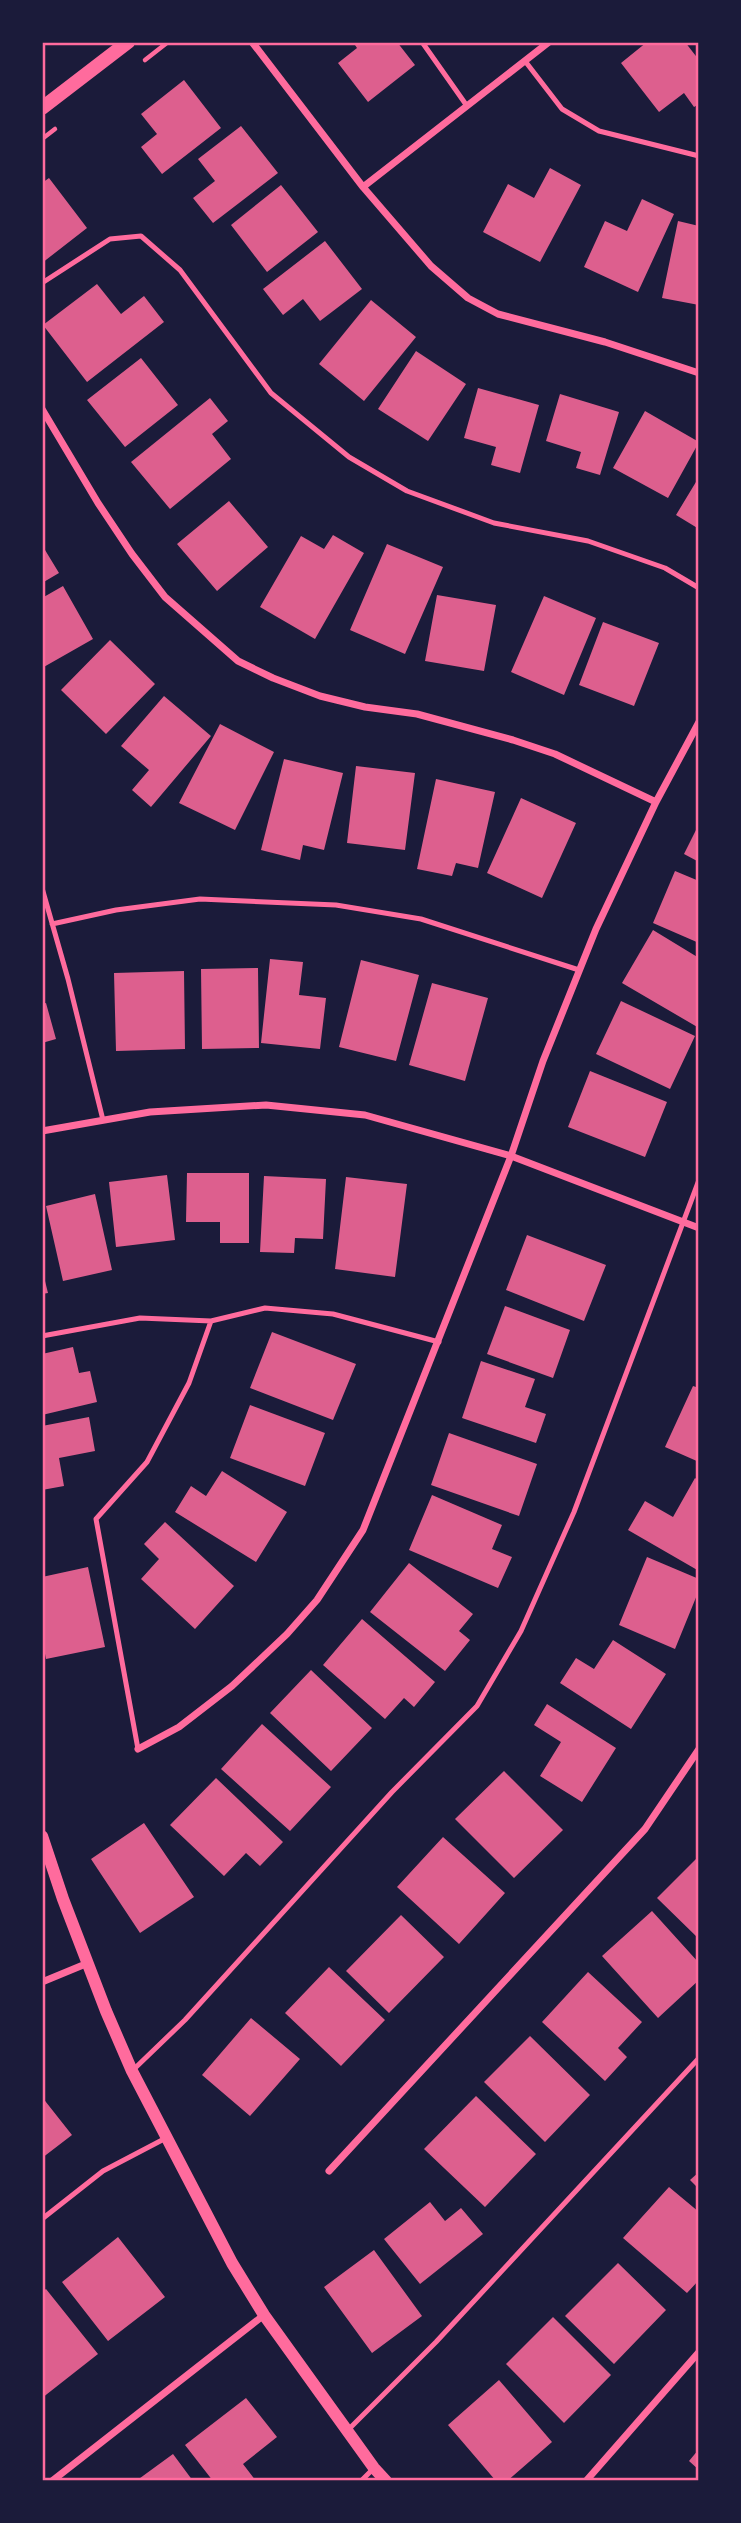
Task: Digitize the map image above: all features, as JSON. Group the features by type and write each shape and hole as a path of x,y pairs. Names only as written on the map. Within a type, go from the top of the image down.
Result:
{"main road":[{"path":"42,108 128,42"}],"street":[{"path":"252,42 363,187 431,265 468,298 498,314 605,342 699,373"},
{"path":"363,187 550,42"},
{"path":"42,410 98,503 165,597 238,661 320,696 365,707 417,714 555,754 656,802"},
{"path":"138,1749 179,1727 232,1685 287,1634 317,1600 363,1530 512,1156 543,1061 596,929 656,802 699,722"},
{"path":"42,1130 150,1112 266,1105 365,1115 512,1156 699,1228"},
{"path":"329,2171 645,1829 699,1749"},
{"path":"42,1836 88,1963 132,2071 232,2263 264,2315 386,2481"},
{"path":"42,1982 88,1963"},
{"path":"52,2481 264,2315"},
{"path":"586,2481 699,2352"}],"lane":[{"path":"422,42 467,106"},
{"path":"524,61 562,109 599,131 699,156"},
{"path":"42,283 110,239 141,236 180,270 271,393 349,457 407,491 481,519 589,541 665,568 699,589"},
{"path":"42,888 103,1120"},
{"path":"52,924 116,910 200,899 336,905 421,919 579,970"},
{"path":"132,2071 185,2020 392,1792 477,1706 522,1631 573,1511 699,1180"},
{"path":"42,1336 140,1318 211,1321 265,1308 333,1314 439,1342"},
{"path":"138,1749 96,1519 147,1462 189,1383 211,1321"},
{"path":"347,2431 445,2332 699,2058"},
{"path":"42,2219 103,2171 166,2138"},
{"path":"361,2481 374,2468"}],"building":[{"path":"353,42 397,42 415,65 368,102 338,63 357,48"},
{"path":"647,42 685,42 699,60 699,104 694,107 684,93 659,112 621,63"},
{"path":"184,80 221,128 162,174 141,147 157,134 141,114"},
{"path":"241,126 278,173 213,223 193,198 215,181 198,159"},
{"path":"550,168 581,185 540,262 483,232 508,184 534,198"},
{"path":"49,178 87,228 42,263 42,183"},
{"path":"281,185 318,232 267,272 231,225"},
{"path":"642,199 674,214 638,292 584,267 605,221 627,231"},
{"path":"678,221 699,226 699,305 662,298"},
{"path":"325,241 362,289 320,321 303,299 283,315 263,289"},
{"path":"97,284 121,314 144,296 164,322 87,382 43,325"},
{"path":"371,300 416,337 364,401 319,364"},
{"path":"416,351 466,384 428,441 378,409"},
{"path":"141,358 178,405 125,447 87,400"},
{"path":"478,388 539,405 520,473 491,465 496,447 464,438"},
{"path":"560,394 619,412 600,475 576,468 581,452 546,441"},
{"path":"210,398 228,421 212,434 231,459 170,509 131,462"},
{"path":"645,411 699,442 668,498 613,468"},
{"path":"699,477 699,529 676,515"},
{"path":"229,501 268,547 217,591 177,544"},
{"path":"333,535 364,553 315,639 260,607 301,536 324,549"},
{"path":"387,544 443,567 405,654 350,630"},
{"path":"42,545 59,573 42,583"},
{"path":"63,586 93,639 42,668 42,598"},
{"path":"437,595 496,605 484,671 425,661"},
{"path":"544,596 596,618 564,695 511,672"},
{"path":"603,622 659,643 634,706 579,685"},
{"path":"110,640 155,684 106,734 61,690"},
{"path":"164,696 211,736 151,807 132,790 149,770 121,746"},
{"path":"220,724 274,752 235,830 179,803"},
{"path":"284,759 343,773 324,850 303,845 300,860 261,850"},
{"path":"356,766 415,773 405,850 347,843"},
{"path":"436,779 495,792 478,868 456,863 452,876 417,869"},
{"path":"521,798 576,823 542,898 487,873"},
{"path":"699,824 699,862 684,854"},
{"path":"675,871 699,881 699,943 653,923"},
{"path":"653,930 699,958 699,1028 622,983"},
{"path":"270,959 303,962 299,995 326,998 320,1049 261,1043"},
{"path":"361,960 419,975 396,1061 339,1047"},
{"path":"258,968 259,1048 202,1049 201,969"},
{"path":"184,971 185,1049 116,1051 114,973"},
{"path":"432,983 488,998 465,1081 409,1065"},
{"path":"621,1001 695,1036 670,1089 596,1054"},
{"path":"46,1003 56,1039 42,1043 42,1004"},
{"path":"590,1071 667,1102 645,1157 568,1127"},
{"path":"187,1173 249,1173 249,1243 220,1243 220,1222 186,1222"},
{"path":"167,1175 175,1240 116,1247 109,1182"},
{"path":"264,1176 326,1179 323,1239 295,1238 294,1253 260,1252"},
{"path":"346,1177 407,1184 395,1277 335,1269"},
{"path":"95,1194 112,1270 63,1281 46,1206"},
{"path":"527,1235 606,1265 584,1321 506,1290"},
{"path":"42,1269 48,1293 42,1294"},
{"path":"505,1306 570,1330 553,1378 487,1354"},
{"path":"272,1332 356,1364 333,1420 250,1388"},
{"path":"73,1347 79,1373 90,1371 97,1402 42,1415 42,1354"},
{"path":"481,1361 535,1379 525,1407 546,1414 536,1443 462,1418"},
{"path":"693,1386 699,1388 699,1462 665,1447"},
{"path":"250,1405 325,1433 305,1486 230,1458"},
{"path":"89,1417 95,1451 59,1458 64,1486 42,1490 42,1426"},
{"path":"449,1433 537,1464 519,1516 431,1485"},
{"path":"222,1471 287,1512 256,1562 175,1512 191,1486 206,1496"},
{"path":"695,1478 699,1481 699,1571 628,1530 645,1501 673,1517"},
{"path":"432,1495 502,1525 492,1549 512,1557 498,1588 409,1550"},
{"path":"165,1522 234,1586 195,1629 141,1579 159,1559 144,1544"},
{"path":"647,1557 699,1579 699,1590 675,1649 619,1625"},
{"path":"409,1563 473,1614 459,1631 470,1640 445,1671 370,1612"},
{"path":"88,1567 105,1647 46,1659 42,1638 42,1577"},
{"path":"362,1619 435,1682 414,1707 404,1698 385,1719 323,1665"},
{"path":"613,1640 666,1674 631,1729 560,1683 576,1658 594,1669"},
{"path":"311,1670 372,1728 331,1771 270,1713"},
{"path":"547,1704 616,1748 582,1802 540,1776 561,1742 534,1725"},
{"path":"262,1724 331,1787 290,1831 221,1769"},
{"path":"504,1771 563,1830 514,1878 455,1819"},
{"path":"216,1778 283,1842 260,1866 246,1853 224,1876 170,1825"},
{"path":"144,1823 194,1897 140,1933 91,1859"},
{"path":"443,1837 505,1893 459,1944 397,1887"},
{"path":"699,1856 699,1939 657,1898"},
{"path":"652,1911 699,1963 699,1980 658,2018 602,1956"},
{"path":"401,1915 444,1957 389,2013 346,1971"},
{"path":"329,1967 385,2020 341,2066 285,2013"},
{"path":"588,1972 642,2022 618,2048 627,2057 605,2081 542,2022"},
{"path":"251,2018 300,2059 250,2116 202,2075"},
{"path":"530,2036 590,2095 545,2142 484,2082"},
{"path":"476,2096 536,2154 485,2207 424,2149"},
{"path":"42,2097 72,2135 42,2158"},
{"path":"699,2172 699,2189 690,2180"},
{"path":"669,2187 699,2212 699,2280 687,2293 623,2238"},
{"path":"430,2202 445,2221 461,2208 483,2234 420,2284 384,2239"},
{"path":"118,2237 165,2297 108,2341 62,2282"},
{"path":"374,2250 422,2316 372,2353 324,2287"},
{"path":"618,2263 666,2310 614,2364 565,2316"},
{"path":"46,2289 98,2354 42,2398 42,2292"},
{"path":"553,2317 611,2375 564,2423 506,2364"},
{"path":"499,2380 552,2442 507,2481 496,2481 448,2425"},
{"path":"246,2398 277,2437 243,2464 256,2481 213,2481 185,2445"},
{"path":"699,2449 699,2470 689,2461"},
{"path":"173,2454 193,2481 136,2481"}]}
